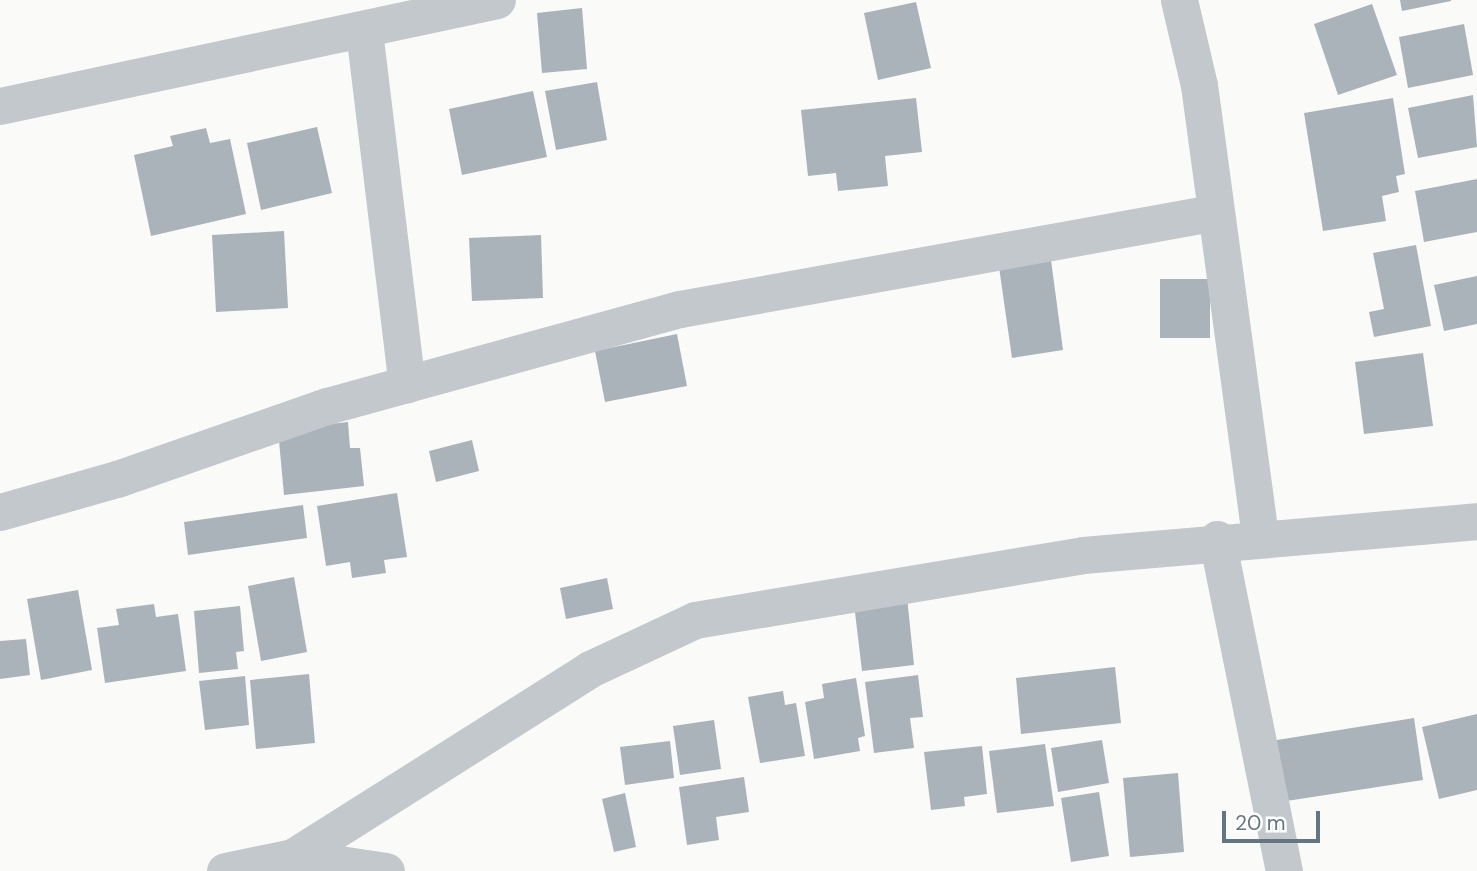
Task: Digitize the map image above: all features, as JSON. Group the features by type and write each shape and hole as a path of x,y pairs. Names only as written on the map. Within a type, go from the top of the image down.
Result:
{"street":[{"path":"0,106 365,31 497,0"},
{"path":"1179,0 1199,85 1212,213 1260,537"},
{"path":"365,31 407,384"},
{"path":"0,512 407,384 680,309 1212,213"},
{"path":"293,857 590,669 695,620 1083,555 1217,539 1477,521"},
{"path":"1217,539 1284,871"},
{"path":"225,871 293,857 386,871"}],"building":[{"path":"1400,0 1451,0 1451,1 1402,11"},
{"path":"916,2 931,68 878,80 864,13"},
{"path":"1372,4 1397,75 1338,95 1314,24"},
{"path":"582,8 587,69 542,73 537,13"},
{"path":"1464,24 1473,75 1408,88 1399,37"},
{"path":"597,82 607,140 556,150 545,91"},
{"path":"533,91 547,157 462,175 449,109"},
{"path":"1473,95 1477,147 1418,158 1408,108"},
{"path":"916,98 922,152 885,156 888,186 838,191 836,173 808,176 801,110"},
{"path":"1393,98 1405,174 1396,176 1399,192 1382,196 1386,221 1323,231 1304,113"},
{"path":"317,127 332,193 261,210 247,143"},
{"path":"206,128 210,143 230,139 246,214 151,236 134,155 173,146 170,136"},
{"path":"1477,179 1477,232 1424,242 1415,191"},
{"path":"284,231 288,308 216,312 212,235"},
{"path":"541,235 543,298 472,301 469,238"},
{"path":"1416,245 1431,326 1374,337 1369,312 1384,309 1373,253"},
{"path":"1051,260 1063,350 1012,358 999,267"},
{"path":"1477,276 1477,324 1444,331 1434,285"},
{"path":"1160,279 1210,279 1210,338 1160,338"},
{"path":"677,334 687,386 605,402 595,351"},
{"path":"1423,353 1433,426 1364,434 1355,362"},
{"path":"348,422 350,448 360,448 364,486 284,495 278,430"},
{"path":"472,440 479,471 436,482 429,451"},
{"path":"397,493 407,557 384,560 386,573 352,578 350,562 326,566 317,506"},
{"path":"303,505 307,538 188,555 184,522"},
{"path":"294,577 307,652 261,661 248,586"},
{"path":"607,578 613,609 566,619 560,588"},
{"path":"78,590 92,670 41,680 27,599"},
{"path":"907,597 914,665 862,671 854,604"},
{"path":"154,604 156,617 178,614 186,671 105,683 97,628 119,625 116,609"},
{"path":"240,606 244,651 236,652 238,669 199,673 194,611"},
{"path":"26,639 30,675 0,679 0,641"},
{"path":"1115,667 1121,723 1021,734 1016,678"},
{"path":"309,674 315,743 256,749 250,680"},
{"path":"918,675 923,717 910,718 914,748 874,753 865,682"},
{"path":"245,676 249,725 205,730 199,681"},
{"path":"856,678 865,736 858,738 860,751 814,759 805,702 824,698 822,684"},
{"path":"783,691 785,705 796,703 805,756 760,763 748,697"},
{"path":"1477,714 1477,790 1439,799 1422,727"},
{"path":"1414,718 1423,780 1280,802 1271,741"},
{"path":"714,720 721,769 680,775 673,726"},
{"path":"1102,740 1109,783 1058,792 1051,748"},
{"path":"670,741 674,778 625,785 620,747"},
{"path":"1045,744 1054,806 997,813 989,751"},
{"path":"982,746 987,794 964,797 965,806 931,810 924,752"},
{"path":"1178,773 1184,852 1130,857 1123,778"},
{"path":"744,777 749,812 716,817 719,840 687,845 679,787"},
{"path":"1099,792 1109,856 1071,862 1061,798"},
{"path":"625,793 636,847 614,852 602,799"}]}
